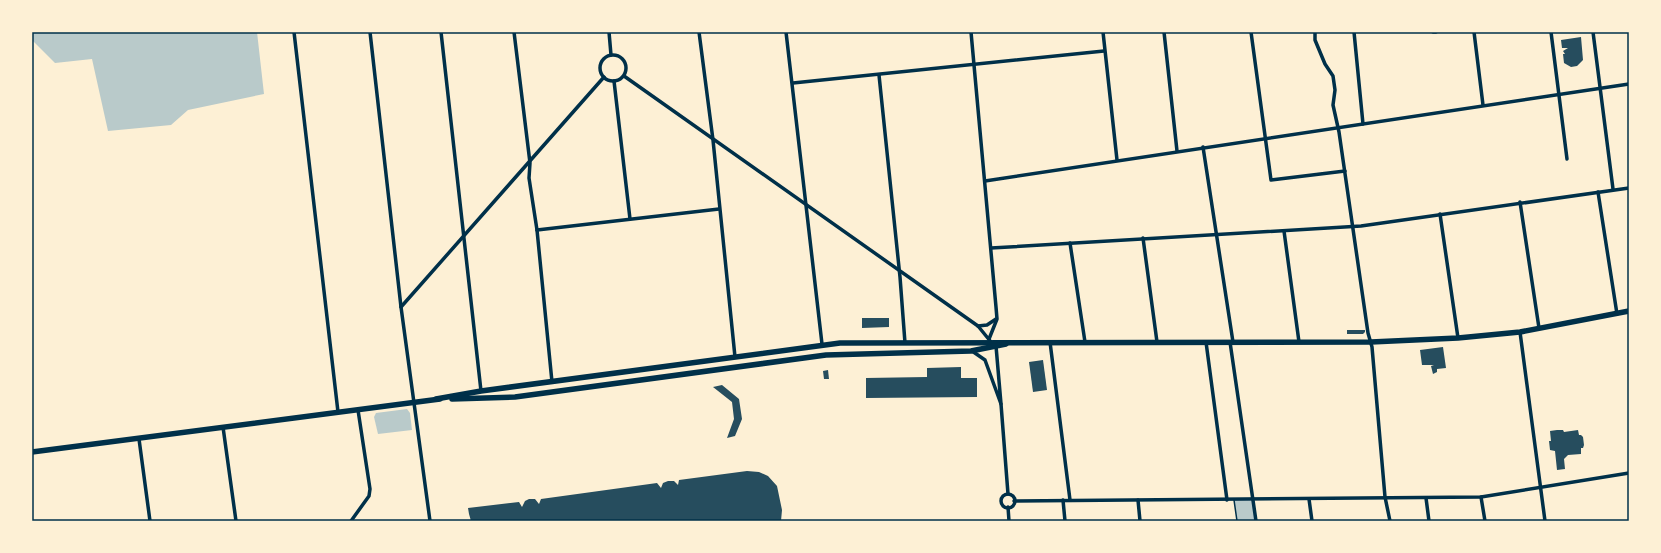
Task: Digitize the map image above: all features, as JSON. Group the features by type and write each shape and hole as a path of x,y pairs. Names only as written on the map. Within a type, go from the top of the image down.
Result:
{"main road":[{"path":"436,399 515,397 826,355 972,351 997,344 1012,343 1371,342 1458,338 1520,332 1629,311"},
{"path":"32,452 358,410 481,391 822,344 990,340 997,344"}],"street":[{"path":"294,32 338,412"},
{"path":"370,32 401,307 430,521"},
{"path":"441,32 481,391"},
{"path":"514,32 530,163 529,178 538,230 552,382"},
{"path":"609,32 612,55"},
{"path":"699,32 713,140 719,209 736,357"},
{"path":"786,32 822,344"},
{"path":"972,32 997,318 990,340"},
{"path":"1103,32 1117,160"},
{"path":"1164,32 1177,151"},
{"path":"1251,32 1271,180 1345,171"},
{"path":"1315,32 1315,40 1325,64 1333,76 1335,90 1333,105 1335,119 1339,127 1368,333 1371,342 1385,497 1390,521"},
{"path":"1354,32 1363,124"},
{"path":"1474,32 1483,105"},
{"path":"1551,32 1567,159"},
{"path":"1593,32 1613,189"},
{"path":"793,83 1104,51"},
{"path":"612,55 621,57 625,62 626,68 624,76 614,81 604,77 600,69 601,63 607,56 612,55"},
{"path":"879,75 905,343"},
{"path":"624,76 978,326 990,340"},
{"path":"401,307 530,163 604,77"},
{"path":"614,81 630,219"},
{"path":"985,181 1629,84"},
{"path":"1203,147 1232,342 1256,521"},
{"path":"991,248 1353,226 1629,188"},
{"path":"1598,192 1617,314"},
{"path":"1520,202 1539,328"},
{"path":"538,230 719,209"},
{"path":"1440,214 1458,338"},
{"path":"1284,231 1299,342"},
{"path":"1143,238 1158,342"},
{"path":"1070,243 1085,342"},
{"path":"978,326 987,326 997,318"},
{"path":"1520,332 1545,521"},
{"path":"1050,342 1070,500"},
{"path":"1206,342 1227,500"},
{"path":"997,344 1008,494"},
{"path":"972,351 986,360 1001,404"},
{"path":"350,521 369,496 370,490 358,410"},
{"path":"223,427 236,521"},
{"path":"140,438 150,521"},
{"path":"1014,501 1481,497 1629,472"},
{"path":"1008,494 1013,497 1014,501"},
{"path":"1008,494 1002,497 1002,505 1008,507 1012,506 1014,501"},
{"path":"1481,497 1485,521"},
{"path":"1426,498 1429,521"},
{"path":"1309,499 1312,521"},
{"path":"1064,500 1065,521"},
{"path":"1138,500 1140,521"},
{"path":"1008,507 1009,521"}],"lane":[{"path":"1234,500 1237,521"}],"shaded area":[{"path":"32,32 257,32 264,94 188,110 171,125 108,131 92,59 55,63 32,40"},
{"path":"407,409 410,413 412,430 378,434 374,417 376,413"},
{"path":"1234,500 1253,500 1256,521 1237,521"}],"building":[{"path":"1581,37 1583,60 1577,66 1571,67 1564,63 1563,54 1565,54 1563,51 1568,48 1562,48 1561,40"},
{"path":"862,318 889,318 889,327 862,328"},
{"path":"1347,330 1365,330 1365,332 1363,334 1347,334"},
{"path":"1443,347 1446,368 1437,369 1437,372 1433,374 1431,366 1434,365 1422,365 1420,350"},
{"path":"1043,360 1047,390 1033,392 1029,362"},
{"path":"961,367 961,378 977,378 977,397 866,398 866,378 927,377 927,368"},
{"path":"828,370 829,379 824,379 823,371"},
{"path":"722,385 739,399 742,419 735,436 727,438 734,419 732,402 713,387"},
{"path":"1563,430 1564,432 1578,430 1579,435 1583,437 1584,445 1583,448 1581,448 1581,454 1568,455 1564,459 1565,469 1557,470 1555,451 1550,450 1549,441 1551,441 1550,431"},
{"path":"747,471 759,472 768,476 777,486 782,510 781,521 471,521 468,508 519,502 522,507 525,501 529,499 535,499 539,504 541,499 657,483 661,488 663,483 668,481 674,481 678,485 679,480"}]}
